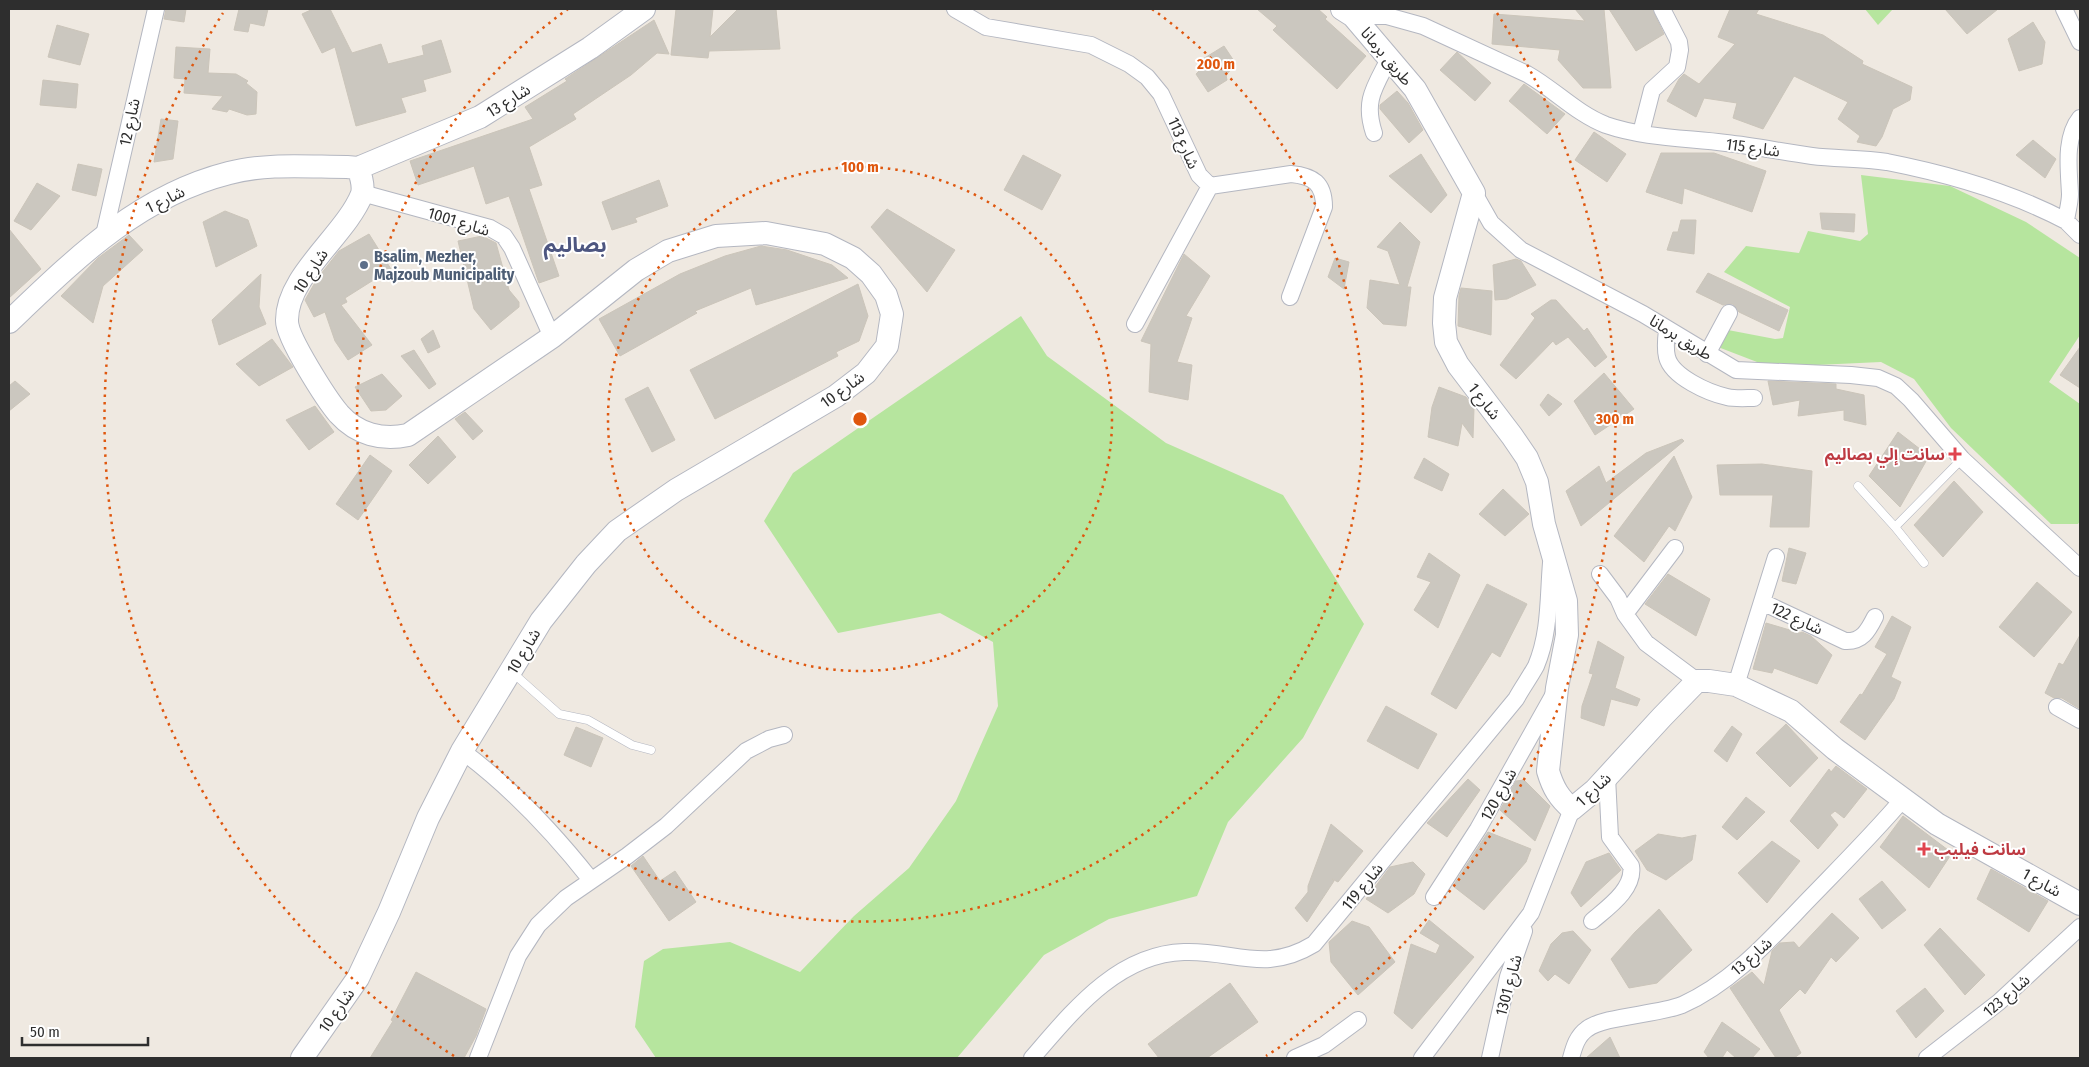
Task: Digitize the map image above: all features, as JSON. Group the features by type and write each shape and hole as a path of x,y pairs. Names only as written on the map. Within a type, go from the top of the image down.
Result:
{"main road":[{"name":"شارع 13","path":"358,168 480,117 590,48 644,9"},
{"name":"طريق برمانا","path":"1348,12 1415,89 1474,193"},
{"name":"شارع 1","path":"9,322 104,235 155,203 195,185 230,172 265,168 347,166 358,168"},
{"path":"358,168 362,176 362,193"},
{"name":"شارع 10","path":"302,1058 358,978 389,912 428,818 462,751 498,690 512,672 541,621 586,564 617,531 676,490 836,396 866,373 887,346 892,314 886,295 871,274 853,258 825,244 766,233 716,236 668,251 636,270 552,338 408,435 394,438 378,437 348,424 336,411 293,341 287,323 288,306 299,283 350,214 362,193"},
{"name":"شارع 1","path":"1474,193 1445,298 1444,323 1446,342 1458,365 1527,458 1537,482 1544,524 1566,601 1567,635 1557,688 1548,771 1557,793 1572,809 1595,790 1697,681 1736,685 1791,711 1835,749 1937,824 2080,904"}],"street":[{"name":"شارع 12","path":"104,235 156,9"},
{"name":"شارع 113","path":"955,9 986,27 1091,45 1129,64 1147,77 1161,94 1199,175 1210,186 1291,174 1305,176 1318,184 1324,197 1324,207 1290,297"},
{"path":"1641,133 1652,90 1677,67 1680,50 1679,42 1662,9"},
{"path":"2064,9 2080,42"},
{"name":"شارع 115","path":"1348,12 1387,16 1423,26 1491,56 1542,82 1587,116 1624,130 1763,147 1812,156 1886,162 1956,178 2044,210 2066,221 2080,235"},
{"path":"1374,133 1369,116 1369,102 1390,58"},
{"path":"2066,221 2070,195 2069,156 2073,132 2080,118"},
{"path":"1134,324 1210,186"},
{"name":"شارع 1001","path":"362,193 490,228 504,236 517,256 552,338"},
{"name":"طريق برمانا","path":"1474,193 1491,223 1521,250 1643,314 1706,354 1736,370 1878,378 1896,386 1911,400 1962,459 2080,568"},
{"path":"1706,354 1729,313"},
{"path":"1667,330 1667,358 1671,366 1680,375 1707,390 1729,398 1754,398"},
{"name":"شارع 119","path":"1032,1058 1098,987 1121,972 1144,961 1165,954 1186,952 1273,960 1298,954 1314,944 1516,699 1536,666 1544,642 1549,612 1552,548"},
{"path":"1626,614 1675,548"},
{"path":"1762,602 1776,558"},
{"path":"1600,574 1618,598 1626,614 1646,643 1697,681"},
{"name":"شارع 122","path":"1736,685 1762,602 1846,641 1855,642 1864,636 1875,617"},
{"name":"شارع 120","path":"1434,897 1478,830 1557,688"},
{"path":"2057,707 2080,720"},
{"path":"478,1058 518,956 538,925 566,898 627,856 666,826 746,751 769,739 784,735"},
{"path":"462,751 492,773 520,800 560,841 590,880"},
{"path":"1592,921 1620,895 1632,871 1631,866 1610,837 1607,777"},
{"name":"شارع 13","path":"1571,1058 1575,1042 1586,1029 1599,1023 1655,1013 1682,1004 1712,987 1744,965 1903,800"},
{"path":"1422,1058 1530,913 1572,809"},
{"name":"شارع 1301","path":"1490,1058 1508,977 1530,913"},
{"name":"شارع 123","path":"1927,1058 2000,1002 2080,927"},
{"path":"1295,1058 1324,1045 1358,1020"}],"lane":[{"path":"1894,527 1962,459"},
{"path":"1858,486 1924,563"},
{"path":"512,672 559,714 588,720 632,744 651,750"}],"green space":[{"path":"1865,9 1893,9 1878,25"},
{"path":"1861,175 1950,186 2026,222 2080,258 2080,335 2049,382 2080,404 2080,521 2078,524 2051,524 1951,428 1914,379 1881,362 1770,367 1718,347 1728,330 1775,339 1783,338 1790,307 1724,272 1746,246 1799,253 1808,231 1860,241 1868,234"},
{"path":"1021,316 1047,356 1166,443 1283,495 1364,624 1303,738 1228,822 1197,896 1109,919 1044,955 957,1058 656,1058 635,1027 644,961 663,949 730,942 800,972 854,916 909,868 956,801 998,706 993,642 940,613 838,633 764,521 793,473"}],"building":[{"path":"166,9 186,9 184,22 164,19"},
{"path":"239,9 268,9 264,26 250,23 248,32 234,30"},
{"path":"313,9 330,9 352,53 381,44 388,64 424,55 422,46 441,40 451,72 423,80 426,91 401,98 406,112 356,126 335,47 322,53 302,14"},
{"path":"676,9 713,9 710,37 738,9 776,9 780,49 709,51 708,58 671,55"},
{"path":"1257,9 1318,9 1327,17 1325,19 1366,56 1337,89 1273,30 1277,26"},
{"path":"1575,9 1604,9 1611,88 1583,88 1558,60 1560,50 1492,44 1494,14 1585,21"},
{"path":"1609,9 1652,9 1664,34 1636,51"},
{"path":"1730,9 1759,9 1756,14 1823,35 1863,61 1862,64 1912,87 1910,100 1893,109 1882,137 1876,146 1857,142 1860,136 1838,119 1848,102 1794,76 1763,129 1733,118 1737,103 1704,98 1696,117 1667,101 1679,79 1684,74 1699,84 1735,44 1718,37"},
{"path":"1945,9 1998,9 1967,34"},
{"path":"654,20 669,54 657,53 631,75 573,114 576,119 529,147 542,185 529,189 559,276 539,283 509,196 486,204 474,166 418,185 410,161 533,119 525,107 567,81 565,79"},
{"path":"2033,22 2045,42 2042,64 2019,71 2008,39"},
{"path":"57,25 89,34 80,65 48,57"},
{"path":"1224,46 1236,64 1226,75 1227,80 1208,92 1196,74 1201,69 1198,62"},
{"path":"176,47 210,49 208,73 236,74 248,81 246,83 257,92 256,114 247,115 229,109 227,112 212,109 223,96 184,93 185,79 174,78"},
{"path":"1457,52 1491,83 1475,101 1440,70"},
{"path":"43,80 78,84 76,108 40,105"},
{"path":"1524,84 1565,114 1547,134 1509,101"},
{"path":"1397,91 1408,103 1423,130 1409,143 1380,109 1380,105"},
{"path":"161,119 178,121 173,159 154,162"},
{"path":"1594,132 1626,154 1607,182 1575,160"},
{"path":"2033,140 2056,159 2045,178 2016,155"},
{"path":"1661,153 1714,153 1766,171 1752,212 1684,188 1682,204 1646,192"},
{"path":"1421,154 1447,195 1431,213 1389,176"},
{"path":"1023,155 1061,175 1042,210 1004,190"},
{"path":"78,164 102,169 96,196 72,190"},
{"path":"659,180 668,206 635,218 637,222 612,230 602,202"},
{"path":"37,183 60,196 31,230 14,221"},
{"path":"887,209 955,250 927,292 871,227"},
{"path":"225,211 248,220 257,246 216,267 203,222"},
{"path":"1820,213 1855,214 1854,232 1822,229"},
{"path":"1681,220 1696,220 1694,254 1667,250 1673,232 1678,232"},
{"path":"1400,222 1420,242 1407,287 1411,287 1406,326 1383,324 1367,308 1370,280 1400,285 1388,251 1377,247"},
{"path":"9,229 41,269 9,298"},
{"path":"369,234 391,269 345,298 347,302 341,305 372,345 348,360 335,341 325,312 314,317 305,300 317,279 339,251"},
{"path":"129,235 143,250 103,286 93,323 61,296 98,258"},
{"path":"482,236 496,243 509,290 519,302 519,307 491,330 474,309 458,241"},
{"path":"761,246 787,250 832,265 848,278 756,305 751,288 695,311 697,313 620,356 599,319 680,274 725,256"},
{"path":"1184,254 1210,276 1186,316 1192,318 1177,362 1192,365 1188,400 1149,392 1151,344 1141,341"},
{"path":"1335,258 1349,262 1344,289 1328,277"},
{"path":"1516,259 1521,261 1536,285 1507,299 1495,300 1493,265"},
{"path":"1708,273 1788,310 1779,331 1739,312 1733,304 1723,305 1696,292"},
{"path":"261,274 259,307 266,324 219,345 212,320"},
{"path":"858,284 868,316 859,341 836,352 838,356 715,419 690,370"},
{"path":"1461,288 1492,291 1491,335 1458,326"},
{"path":"1551,300 1556,300 1584,331 1587,328 1607,357 1595,367 1568,337 1556,345 1553,341 1516,379 1500,365 1535,318 1531,314"},
{"path":"433,330 440,347 428,353 421,339"},
{"path":"272,339 293,367 259,386 236,364"},
{"path":"2080,347 2080,388 2060,375"},
{"path":"414,350 436,384 429,389 401,356"},
{"path":"1604,373 1634,409 1595,435 1574,401"},
{"path":"382,374 402,396 386,410 371,411 355,387"},
{"path":"15,381 30,394 9,411 9,386"},
{"path":"1768,381 1836,384 1836,389 1864,395 1866,425 1844,420 1844,410 1798,416 1800,400 1773,405"},
{"path":"648,387 675,440 652,452 625,399"},
{"path":"1439,387 1466,397 1474,408 1473,438 1462,423 1458,446 1428,437 1432,407"},
{"path":"1548,394 1562,404 1549,416 1540,405"},
{"path":"315,406 334,432 309,450 286,420"},
{"path":"465,412 483,431 473,440 455,419"},
{"path":"1898,432 1929,456 1900,507 1869,476"},
{"path":"438,436 456,457 428,484 409,465"},
{"path":"1682,439 1684,441 1581,526 1566,491 1599,466 1606,483 1646,453"},
{"path":"370,455 392,471 358,520 336,504"},
{"path":"1674,456 1692,497 1675,531 1669,526 1644,562 1614,536"},
{"path":"1424,458 1449,474 1442,491 1414,478"},
{"path":"1762,464 1812,471 1809,527 1770,527 1773,495 1720,495 1717,465"},
{"path":"1954,481 1983,512 1943,557 1914,525"},
{"path":"1503,489 1529,514 1505,536 1479,514"},
{"path":"1789,548 1806,553 1796,584 1782,581"},
{"path":"1429,553 1460,575 1438,628 1414,610 1431,582 1417,577"},
{"path":"1668,574 1710,599 1696,636 1645,604"},
{"path":"2037,582 2072,612 2034,657 1999,627"},
{"path":"1487,584 1527,604 1500,657 1492,652 1456,709 1431,694"},
{"path":"1892,616 1911,627 1891,677 1901,682 1894,699 1865,740 1840,722 1860,694 1862,695 1887,654 1875,647"},
{"path":"1766,623 1811,636 1832,655 1817,684 1774,668 1772,673 1753,669"},
{"path":"2080,635 2080,709 2062,698 2054,698 2045,693 2059,663 2063,665"},
{"path":"1598,641 1624,657 1615,688 1640,699 1637,706 1611,699 1604,726 1581,718 1582,706 1593,674 1589,673"},
{"path":"1386,706 1437,734 1418,769 1367,741"},
{"path":"1786,724 1818,758 1790,787 1756,753"},
{"path":"1732,726 1742,734 1727,762 1714,751"},
{"path":"576,727 603,738 591,767 564,755"},
{"path":"1836,766 1867,789 1844,818 1835,811 1830,815 1838,825 1818,849 1790,821 1829,769 1831,772"},
{"path":"1468,779 1480,790 1447,837 1427,823"},
{"path":"1524,780 1550,806 1535,841 1500,810 1516,781"},
{"path":"1746,797 1765,812 1737,840 1722,827"},
{"path":"1903,816 1952,853 1929,888 1880,847"},
{"path":"1331,824 1363,851 1338,882 1332,879 1334,881 1307,922 1295,908 1308,892 1308,886"},
{"path":"1488,832 1531,849 1526,862 1484,910 1453,886"},
{"path":"1658,834 1682,838 1696,835 1692,860 1666,880 1647,870 1635,851"},
{"path":"1772,841 1800,861 1767,903 1738,873"},
{"path":"1609,853 1621,870 1581,907 1571,893 1586,862"},
{"path":"643,856 660,881 675,871 696,902 669,921 631,866"},
{"path":"1413,862 1425,874 1414,894 1388,913 1366,899 1390,867"},
{"path":"1991,869 2048,901 2029,932 1977,899"},
{"path":"1882,881 1906,910 1882,929 1859,899"},
{"path":"1659,909 1692,950 1657,983 1629,988 1611,959"},
{"path":"1832,913 1859,938 1836,962 1831,957 1805,994 1800,989 1779,1010 1801,1053 1794,1058 1776,1058 1730,988 1752,972 1764,985 1772,951 1780,943 1794,942 1799,948"},
{"path":"1429,920 1474,957 1412,1029 1394,1013 1411,944 1436,954 1440,945 1420,933"},
{"path":"1352,921 1369,927 1395,962 1358,995 1331,962 1329,942"},
{"path":"1940,928 1985,975 1965,995 1924,945"},
{"path":"1573,931 1591,950 1569,984 1555,974 1548,981 1539,971 1551,944 1562,933"},
{"path":"416,972 486,1009 476,1036 464,1058 370,1058 393,1021 391,1020"},
{"path":"1230,983 1258,1022 1207,1058 1159,1058 1148,1044"},
{"path":"1925,988 1944,1011 1916,1038 1896,1011"},
{"path":"1722,1022 1760,1049 1752,1058 1736,1058 1727,1050 1722,1058 1709,1058 1704,1052"},
{"path":"1610,1037 1620,1058 1586,1058"}],"place":[{"name":"Bsalim, Mezher, Majzoub Municipality","path":"364,265"},
{"name":"سانت إلي بصاليم","path":"1955,454"},
{"name":"سانت فيليب","path":"1924,849"}],"district":[{"name":"بصاليم","path":"575,245"}]}
